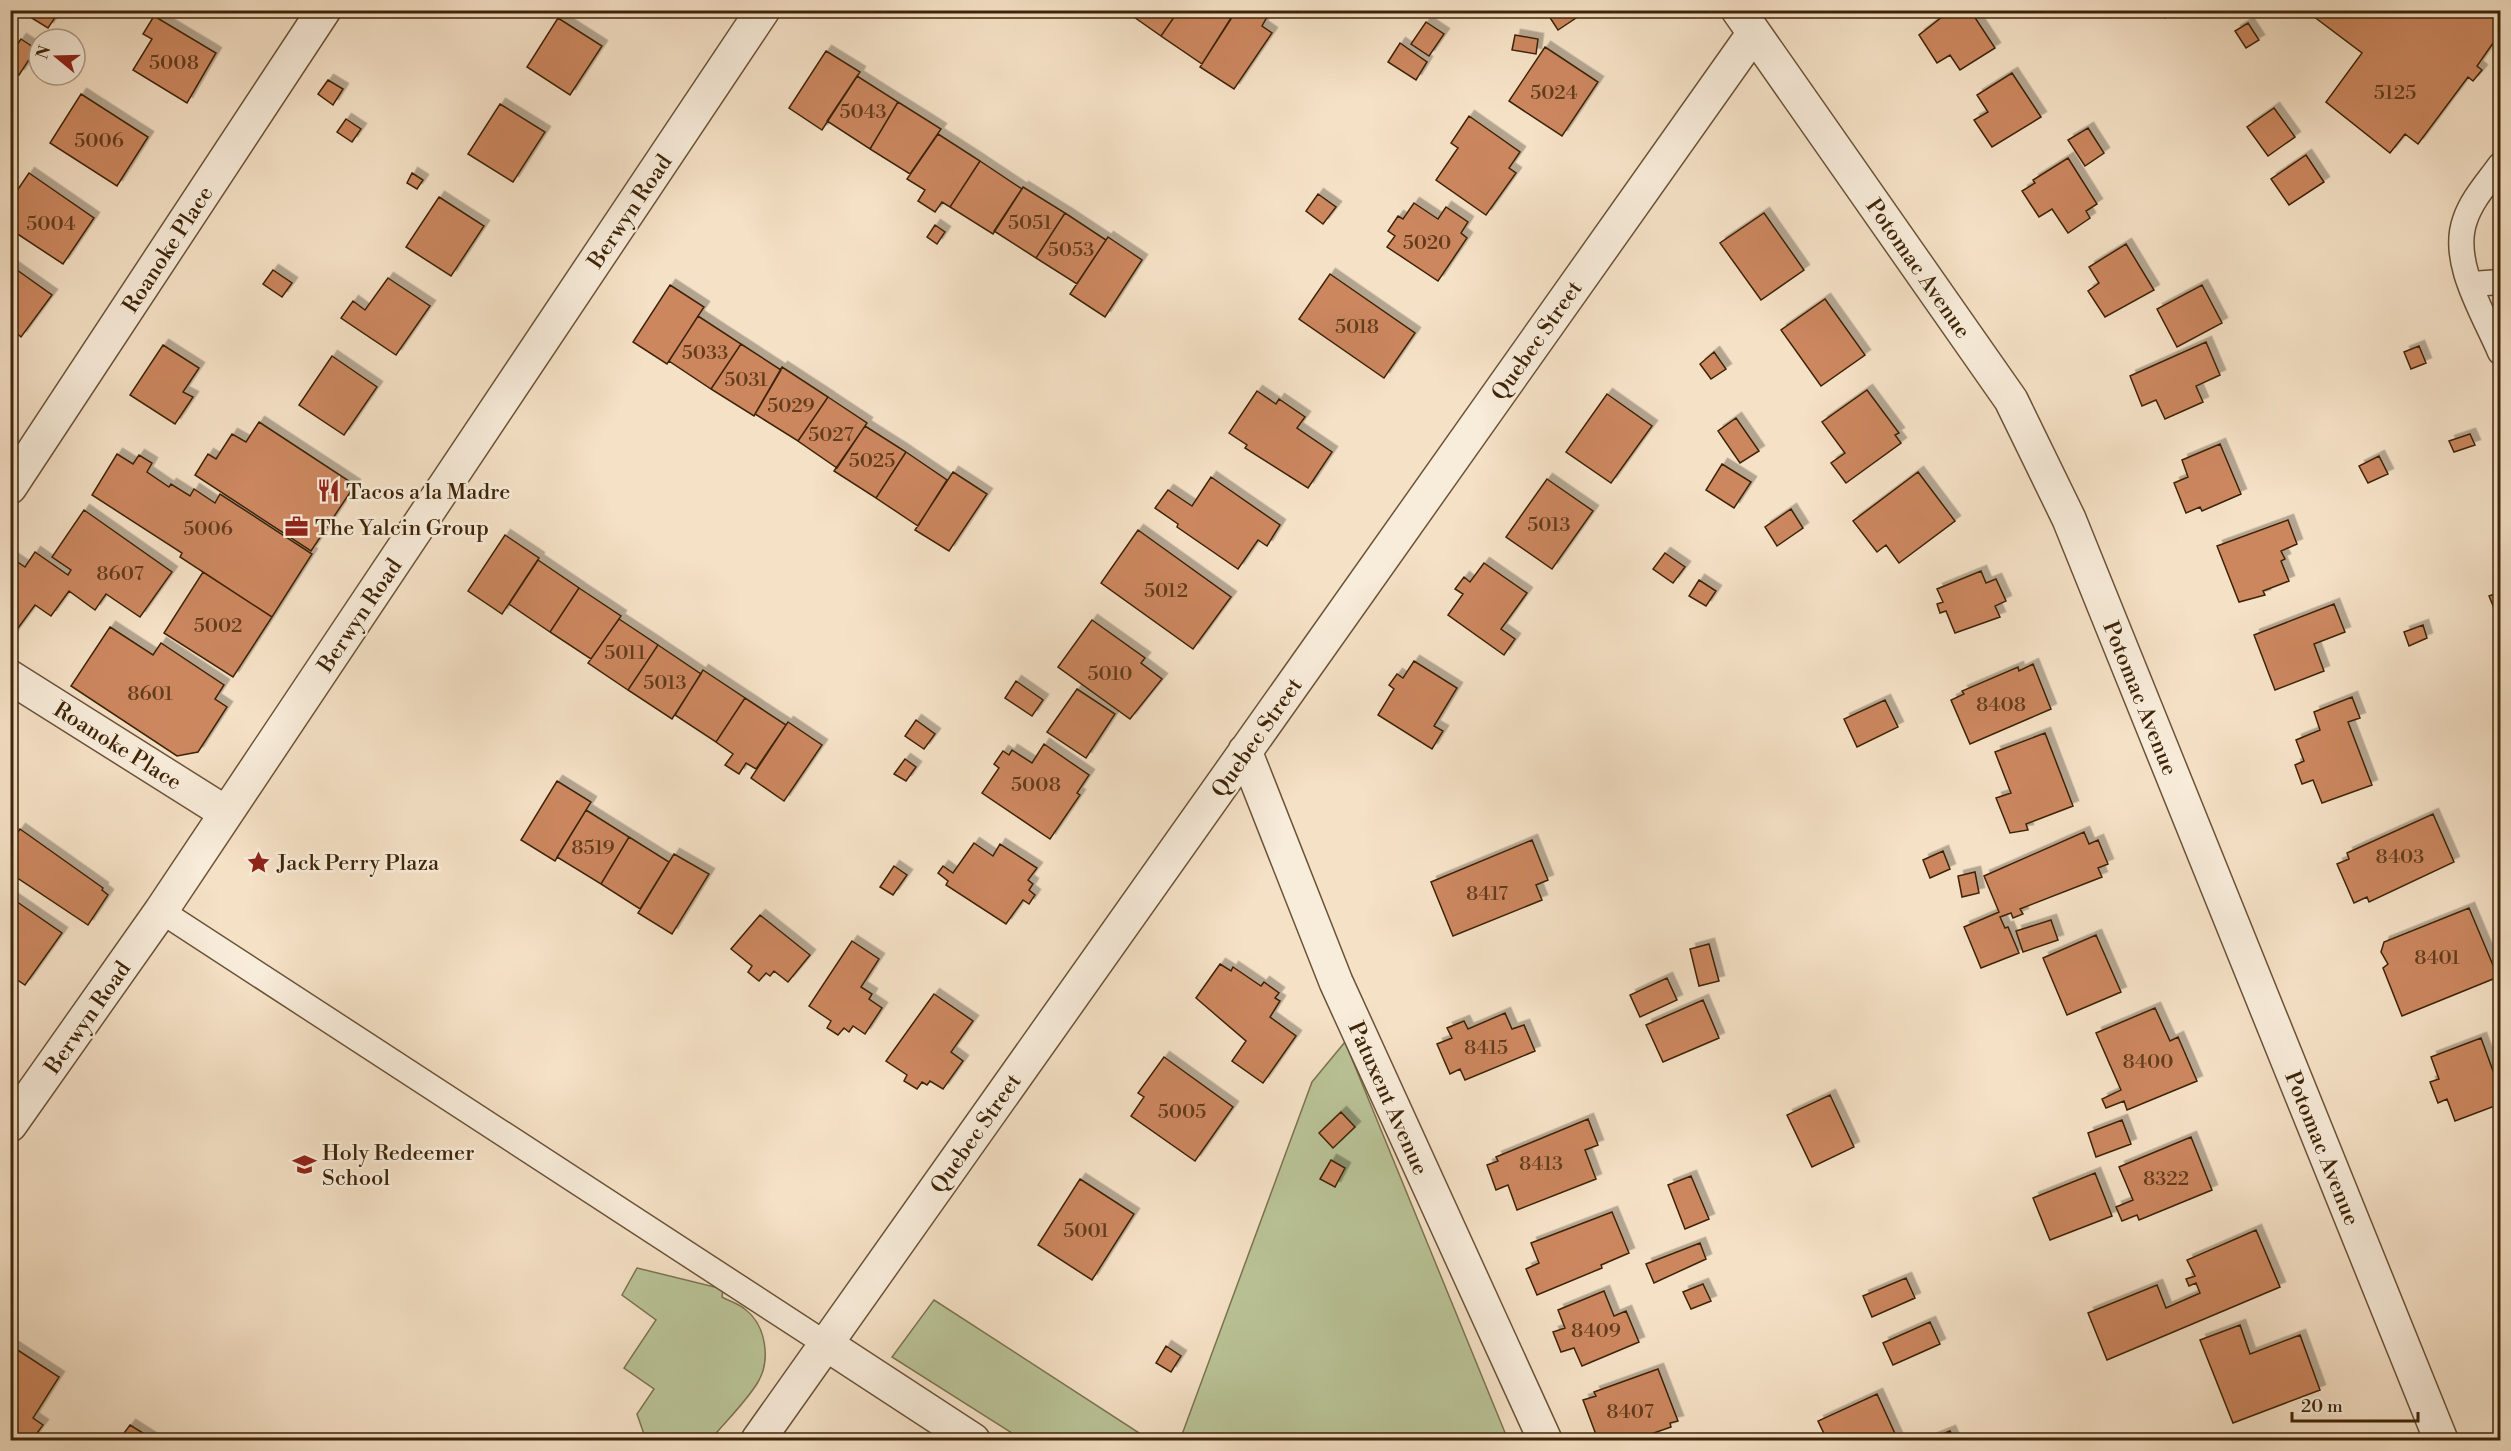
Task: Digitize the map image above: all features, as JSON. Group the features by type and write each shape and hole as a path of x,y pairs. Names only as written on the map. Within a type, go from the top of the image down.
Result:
{"street":[{"name":"Roanoke Place","path":"10,487 324,10"},
{"name":"Berwyn Road","path":"10,1125 161,911 763,10"},
{"name":"Quebec Street","path":"758,1440 1245,752 1746,22"},
{"name":"Potomac Avenue","path":"1746,22 1978,351 2025,423 2074,530 2441,1440"},
{"name":"Roanoke Place","path":"10,677 226,813"},
{"name":"Patuxent Avenue","path":"1245,752 1336,982 1545,1440"},
{"path":"826,1344 973,1440"}],"lane":[{"path":"2500,165 2478,195 2465,219 2461,238 2466,270 2500,352"},
{"path":"2472,285 2500,282"},
{"path":"161,911 826,1344"}],"green space":[{"path":"1345,1042 1508,1440 1180,1440 1312,1082"},
{"path":"637,1268 723,1289 722,1297 744,1308 753,1317 762,1334 765,1354 758,1382 748,1397 711,1439 646,1440 637,1414 654,1389 624,1368 656,1320 622,1295"},
{"path":"934,1300 1150,1440 1023,1440 892,1357"}],"building":[{"path":"34,10 60,10 49,27 30,17"},
{"path":"1124,10 1179,10 1161,36"},
{"path":"1179,10 1219,10 1231,19 1202,64 1161,36"},
{"path":"1236,10 1257,10 1267,17 1262,26 1272,33 1234,89 1200,67"},
{"path":"1462,10 1477,10 1474,17"},
{"path":"1545,10 1588,10 1558,30"},
{"path":"1951,10 1970,10 1995,48 1960,70 1950,55 1937,63 1919,35"},
{"path":"2161,10 2177,10 2165,18"},
{"path":"2305,10 2496,10 2500,14 2500,33 2477,66 2482,70 2473,81 2468,77 2418,144 2405,134 2390,153 2326,102 2362,53"},
{"path":"154,16 216,53 187,103 133,70 152,39 143,34"},
{"path":"558,18 602,46 570,95 527,67"},
{"path":"1426,22 1444,34 1429,56 1411,44"},
{"path":"2248,23 2259,40 2246,48 2235,31"},
{"path":"1515,35 1538,39 1536,54 1512,50"},
{"path":"21,39 27,43 27,63 19,75 10,69 10,55"},
{"path":"1400,43 1427,62 1416,80 1388,62"},
{"path":"1545,47 1598,82 1562,136 1509,101"},
{"path":"826,51 860,72 822,130 789,108"},
{"path":"2012,73 2041,117 1992,147 1974,120 1988,112 1977,95"},
{"path":"857,76 898,102 870,149 827,121"},
{"path":"328,80 343,89 333,105 318,94"},
{"path":"81,94 148,137 117,186 50,143"},
{"path":"898,102 941,129 910,174 870,149"},
{"path":"500,104 545,132 513,182 468,154"},
{"path":"2274,108 2295,137 2268,156 2247,127"},
{"path":"1469,116 1520,152 1509,168 1516,173 1486,215 1436,180 1458,148 1451,143"},
{"path":"346,119 361,129 352,142 337,132"},
{"path":"2088,128 2104,153 2085,166 2068,140"},
{"path":"938,134 980,161 950,207 942,202 935,212 918,201 925,190 907,179"},
{"path":"2306,155 2324,182 2289,205 2271,179"},
{"path":"2068,158 2097,204 2086,211 2090,218 2068,233 2052,209 2039,217 2022,191 2035,183 2033,180"},
{"path":"980,161 1022,189 993,234 950,207"},
{"path":"29,173 94,218 63,264 10,229 10,201"},
{"path":"412,173 423,180 417,189 407,183"},
{"path":"1023,187 1065,213 1036,258 994,231"},
{"path":"1318,194 1336,207 1323,224 1306,211"},
{"path":"439,197 484,226 451,276 406,247"},
{"path":"1414,203 1438,219 1446,207 1468,222 1461,233 1467,238 1438,281 1387,247 1395,236 1388,231 1398,216 1403,219"},
{"path":"1065,213 1106,240 1077,284 1036,258"},
{"path":"1764,213 1804,270 1761,300 1720,243"},
{"path":"935,225 945,232 937,244 927,237"},
{"path":"1108,237 1142,260 1105,317 1070,294"},
{"path":"2126,244 2154,290 2105,317 2088,291 2099,283 2089,267"},
{"path":"10,265 52,295 21,337 13,330 10,334"},
{"path":"273,270 292,283 282,297 263,284"},
{"path":"1330,274 1415,333 1384,378 1299,319"},
{"path":"388,278 430,306 396,355 341,318 353,301 365,310"},
{"path":"670,285 704,307 667,364 633,342"},
{"path":"2202,285 2222,323 2177,347 2157,309"},
{"path":"1825,299 1865,355 1821,386 1781,330"},
{"path":"698,316 741,344 711,389 669,361"},
{"path":"2206,342 2220,375 2196,386 2203,402 2165,419 2156,400 2142,406 2130,376"},
{"path":"741,344 781,370 754,416 711,389"},
{"path":"163,345 199,368 183,392 193,397 175,424 130,395"},
{"path":"2419,346 2426,363 2411,369 2404,352"},
{"path":"1714,352 1726,369 1711,379 1700,364"},
{"path":"332,356 377,387 344,435 299,405"},
{"path":"782,367 828,397 798,441 755,414"},
{"path":"1867,390 1899,433 1895,435 1901,443 1846,483 1831,463 1845,453 1822,422"},
{"path":"1257,391 1276,404 1279,399 1305,417 1297,428 1332,452 1308,488 1245,448 1247,445 1229,433"},
{"path":"1607,394 1652,426 1611,483 1566,452"},
{"path":"828,397 867,423 837,468 798,441"},
{"path":"1736,418 1759,451 1740,463 1718,431"},
{"path":"259,422 355,485 311,551 195,475 208,454 216,459 232,434 246,442"},
{"path":"865,426 906,452 876,498 834,471"},
{"path":"2470,434 2475,445 2454,452 2449,441"},
{"path":"2220,444 2241,494 2202,511 2200,507 2186,513 2174,483 2188,477 2182,460"},
{"path":"906,452 947,480 918,526 876,498"},
{"path":"117,454 133,464 139,455 152,463 147,472 169,487 171,484 190,496 194,489 215,503 220,494 312,554 272,617 180,557 182,553 92,495"},
{"path":"2379,456 2388,474 2368,483 2359,466"},
{"path":"1722,464 1751,482 1734,508 1706,490"},
{"path":"953,472 987,494 949,551 915,530"},
{"path":"1918,472 1955,521 1899,563 1886,545 1877,552 1853,521"},
{"path":"1211,477 1280,525 1267,546 1258,540 1238,569 1177,527 1178,524 1155,508 1168,490 1192,506"},
{"path":"1547,479 1593,511 1552,569 1506,537"},
{"path":"1791,509 1803,528 1777,546 1765,527"},
{"path":"84,510 172,572 140,617 106,594 95,610 69,591 51,616 35,605 10,639 10,557 25,567 35,552 68,575 71,570 52,557"},
{"path":"2288,520 2297,544 2281,551 2285,559 2281,561 2289,581 2263,591 2265,595 2239,602 2217,546"},
{"path":"1138,530 1231,597 1193,649 1101,583"},
{"path":"505,535 539,558 502,614 468,591"},
{"path":"1665,553 1685,567 1673,583 1653,569"},
{"path":"538,560 579,588 550,632 509,604"},
{"path":"1484,563 1527,593 1501,629 1515,639 1504,655 1448,615 1463,594 1455,589 1464,577 1470,582"},
{"path":"1981,571 1986,583 1996,579 2006,601 1995,606 2000,617 1955,633 1946,611 1940,613 1937,604 1943,602 1937,589"},
{"path":"203,572 272,617 233,677 164,633"},
{"path":"1699,580 1716,591 1706,606 1689,596"},
{"path":"579,588 621,616 591,659 550,632"},
{"path":"2500,592 2500,611 2496,613 2489,596"},
{"path":"2334,604 2345,632 2314,644 2324,671 2275,690 2254,635"},
{"path":"619,619 658,645 628,690 588,663"},
{"path":"1092,620 1145,658 1141,663 1162,679 1130,719 1058,667"},
{"path":"2423,625 2427,638 2409,646 2404,632"},
{"path":"110,627 153,655 161,643 224,685 215,699 227,707 198,752 177,756 71,686"},
{"path":"658,645 701,674 672,719 628,690"},
{"path":"1414,661 1457,688 1434,726 1443,731 1432,749 1378,715 1394,689 1389,685 1397,674 1403,678"},
{"path":"2033,664 2051,709 1970,744 1951,700 1964,694 1962,691 2018,667 2019,671"},
{"path":"703,670 745,698 716,742 675,715"},
{"path":"1016,681 1043,700 1032,716 1005,698"},
{"path":"1077,689 1115,714 1086,758 1047,732"},
{"path":"2352,697 2360,718 2348,722 2372,785 2322,803 2313,780 2302,784 2295,765 2304,761 2296,740 2320,730 2314,712"},
{"path":"745,698 786,725 756,769 746,763 739,774 725,765 733,754 716,742"},
{"path":"1885,700 1898,727 1857,747 1844,719"},
{"path":"916,720 935,734 924,749 905,736"},
{"path":"788,722 822,745 784,801 751,778"},
{"path":"2045,733 2073,806 2026,824 2028,830 2010,833 1996,798 2011,793 1995,752"},
{"path":"1044,744 1089,775 1077,793 1080,795 1050,839 982,793 999,768 994,764 1003,751 1009,755 1012,750 1032,763"},
{"path":"905,759 916,767 906,781 894,774"},
{"path":"557,781 591,802 555,861 521,840"},
{"path":"586,810 629,837 601,884 557,857"},
{"path":"2433,814 2454,862 2369,902 2367,897 2354,903 2337,864 2349,859 2347,853"},
{"path":"20,829 103,888 102,890 108,895 88,925 10,873 10,843"},
{"path":"2084,832 2089,844 2098,840 2108,864 2098,868 2102,877 2020,909 2023,914 2013,918 2011,913 2000,917 2005,928 2008,927 2019,953 1981,968 1964,927 1999,912 1984,876"},
{"path":"629,837 669,862 640,909 601,884"},
{"path":"1532,840 1548,880 1536,885 1542,900 1453,936 1431,882"},
{"path":"974,843 993,856 1000,844 1037,868 1028,880 1033,884 1029,890 1035,895 1029,904 1023,900 1006,924 946,885 948,881 938,873 943,866 953,873"},
{"path":"1943,851 1950,869 1930,878 1923,860"},
{"path":"674,854 709,874 672,934 638,913"},
{"path":"894,866 907,875 893,895 880,887"},
{"path":"1975,872 1979,893 1962,897 1958,876"},
{"path":"10,897 62,933 25,985 10,975"},
{"path":"2469,908 2498,977 2402,1016 2383,968 2388,964 2381,952 2384,942"},
{"path":"760,915 810,955 788,982 774,971 770,976 766,973 759,981 748,972 752,966 731,949"},
{"path":"2051,920 2058,940 2023,952 2016,931"},
{"path":"2096,935 2121,992 2067,1015 2043,958"},
{"path":"852,941 879,959 861,987 872,994 869,999 882,1008 865,1034 853,1026 849,1032 844,1028 838,1035 827,1028 831,1021 809,1006"},
{"path":"1709,944 1719,981 1699,986 1690,949"},
{"path":"1220,964 1231,971 1233,967 1261,986 1264,982 1279,993 1275,998 1280,1001 1270,1017 1296,1036 1263,1083 1232,1061 1246,1041 1196,998"},
{"path":"1667,978 1677,1000 1640,1017 1630,995"},
{"path":"934,994 973,1021 951,1052 963,1061 943,1089 930,1081 927,1085 922,1082 917,1089 904,1081 907,1075 886,1061"},
{"path":"1703,1000 1719,1038 1663,1062 1646,1025"},
{"path":"2155,1008 2170,1041 2178,1037 2197,1081 2127,1110 2124,1101 2106,1108 2102,1099 2121,1090 2096,1033"},
{"path":"1505,1013 1512,1029 1524,1025 1535,1051 1465,1080 1460,1069 1450,1074 1437,1044 1452,1038 1447,1028 1464,1021 1468,1029"},
{"path":"2481,1038 2500,1090 2500,1104 2455,1121 2447,1099 2438,1103 2430,1082 2439,1079 2431,1057"},
{"path":"1164,1057 1233,1107 1195,1161 1131,1116 1144,1097 1138,1093"},
{"path":"1830,1095 1854,1147 1812,1167 1787,1115"},
{"path":"1341,1112 1355,1127 1333,1148 1319,1133"},
{"path":"1588,1119 1598,1145 1585,1150 1596,1179 1517,1210 1508,1185 1496,1190 1487,1165 1498,1161 1496,1157"},
{"path":"2122,1120 2131,1144 2096,1157 2088,1133"},
{"path":"2191,1137 2212,1190 2139,1220 2137,1215 2122,1221 2116,1207 2133,1200 2119,1167"},
{"path":"1331,1160 1345,1168 1335,1187 1320,1179"},
{"path":"2095,1173 2112,1216 2050,1240 2033,1198"},
{"path":"1691,1176 1709,1219 1685,1229 1668,1185"},
{"path":"1080,1179 1134,1214 1092,1280 1038,1245"},
{"path":"1612,1212 1629,1253 1601,1265 1602,1268 1537,1295 1526,1269 1539,1263 1531,1243"},
{"path":"2256,1230 2280,1287 2107,1360 2088,1313 2157,1285 2166,1308 2200,1293 2196,1283 2189,1286 2186,1279 2195,1276 2187,1260"},
{"path":"1700,1243 1706,1259 1654,1283 1646,1264"},
{"path":"1906,1278 1915,1298 1872,1317 1863,1296"},
{"path":"1703,1284 1711,1301 1691,1309 1683,1292"},
{"path":"1604,1291 1614,1316 1626,1311 1639,1342 1582,1366 1574,1348 1561,1352 1553,1332 1565,1328 1558,1310"},
{"path":"1930,1322 1940,1344 1893,1365 1883,1343"},
{"path":"2240,1325 2250,1354 2300,1335 2320,1390 2233,1423 2200,1340"},
{"path":"10,1345 59,1377 33,1418 43,1425 32,1440 10,1440"},
{"path":"1166,1346 1181,1356 1171,1372 1156,1363"},
{"path":"1658,1369 1678,1421 1670,1423 1671,1427 1634,1440 1598,1440 1583,1400 1596,1396 1594,1392"},
{"path":"1877,1394 1897,1438 1892,1440 1827,1440 1818,1421"},
{"path":"130,1425 154,1440 119,1440"},
{"path":"1950,1431 1954,1440 1928,1440"}],"place":[{"name":"Tacos a la Madre","path":"328,491"},
{"name":"The Yalcin Group","path":"297,527"},
{"name":"Jack Perry Plaza","path":"259,862"},
{"name":"Holy Redeemer School","path":"304,1165"}]}
